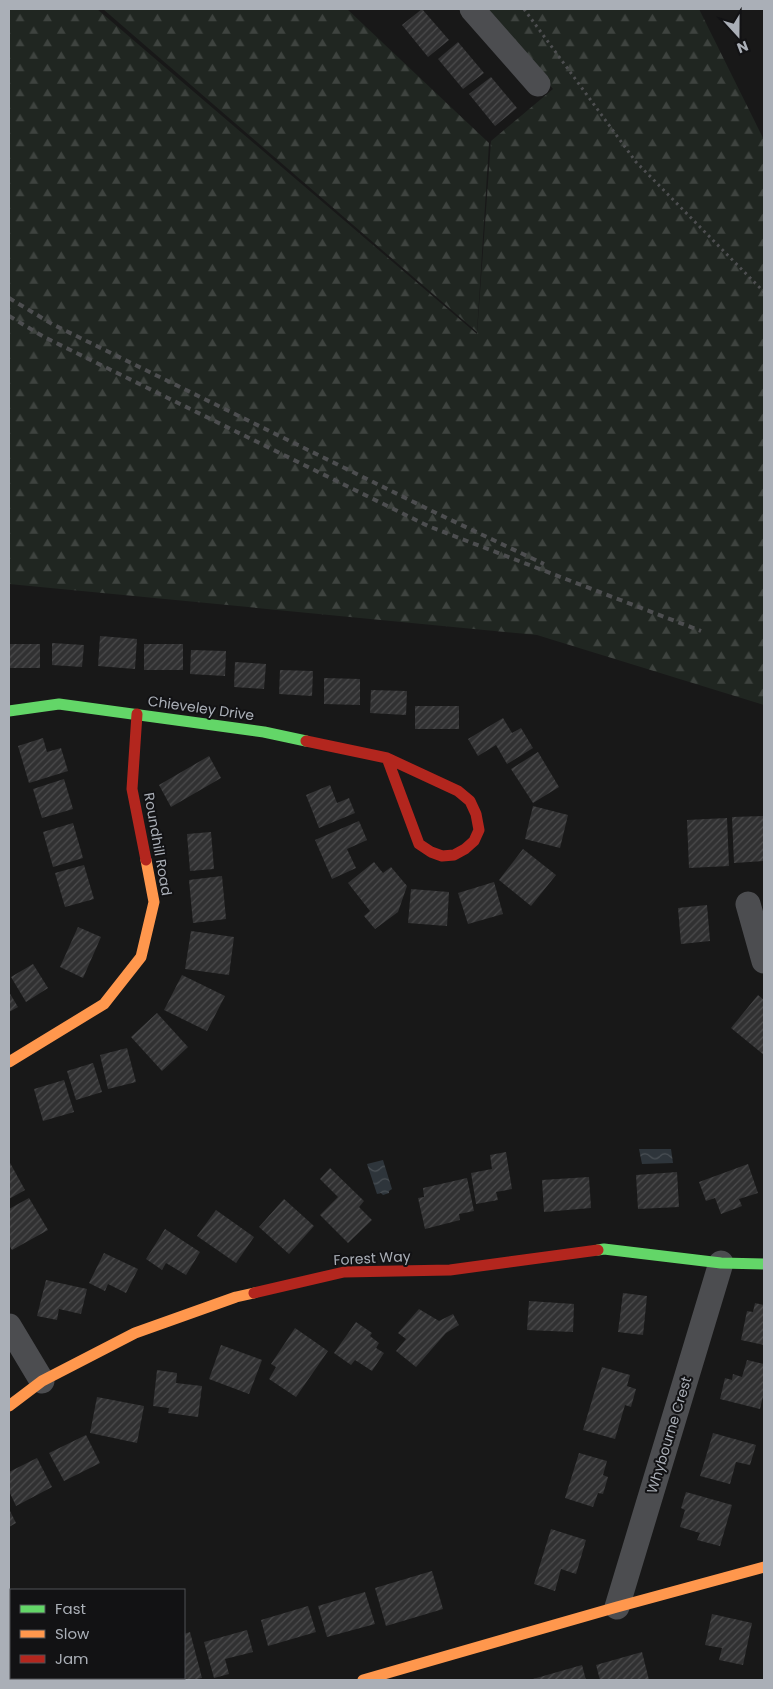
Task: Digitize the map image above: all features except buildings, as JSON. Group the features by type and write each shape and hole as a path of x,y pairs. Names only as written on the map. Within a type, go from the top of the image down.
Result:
{"street":[{"path":"472,9 538,84"},
{"name":"Chieveley Drive","path":"9,711 59,704 264,732 387,758 458,791 470,802 476,814 478,830 474,841 465,849 454,854 442,856 431,852 419,844 387,758"},
{"name":"Roundhill Road","path":"9,1062 104,1004 141,957 154,902 132,789 137,714"},
{"path":"748,904 764,961"},
{"name":"Forest Way","path":"9,1406 42,1382 135,1333 236,1297 344,1272 450,1270 604,1249 721,1262 764,1264"},
{"name":"Whybourne Crest","path":"617,1607 721,1262"},
{"path":"9,1326 42,1382"},
{"path":"363,1680 764,1567"}],"path":[{"path":"524,9 636,162 764,292"}],"green space":[{"path":"9,9 97,9 477,334 491,141 553,89 487,9 699,9 764,140 764,705 537,635 9,584"},
{"path":"103,9 347,9 489,143 477,332"}],"water":[{"path":"639,1149 671,1149 673,1163 642,1164"},
{"path":"383,1160 392,1189 389,1193 383,1195 381,1193 377,1194 367,1164"}],"railway":[{"path":"9,298 52,324 544,564"},
{"path":"9,316 44,337 428,526 701,631"}],"traffic: fast":[{"path":"9,711 59,704 264,732 306,741"},
{"path":"598,1250 604,1249 721,1263 764,1264"}],"traffic: slow":[{"path":"9,1062 104,1004 141,957 154,902 146,860"},
{"path":"9,1406 42,1381 135,1333 236,1297 254,1293"},
{"path":"363,1680 764,1567"}],"traffic: jam":[{"path":"137,714 132,789 146,860"},
{"path":"306,741 387,758 458,791 470,801 476,814 479,830 474,841 454,855 442,856 431,852 419,844 387,758"},
{"path":"254,1293 344,1272 450,1270 598,1250"}]}
